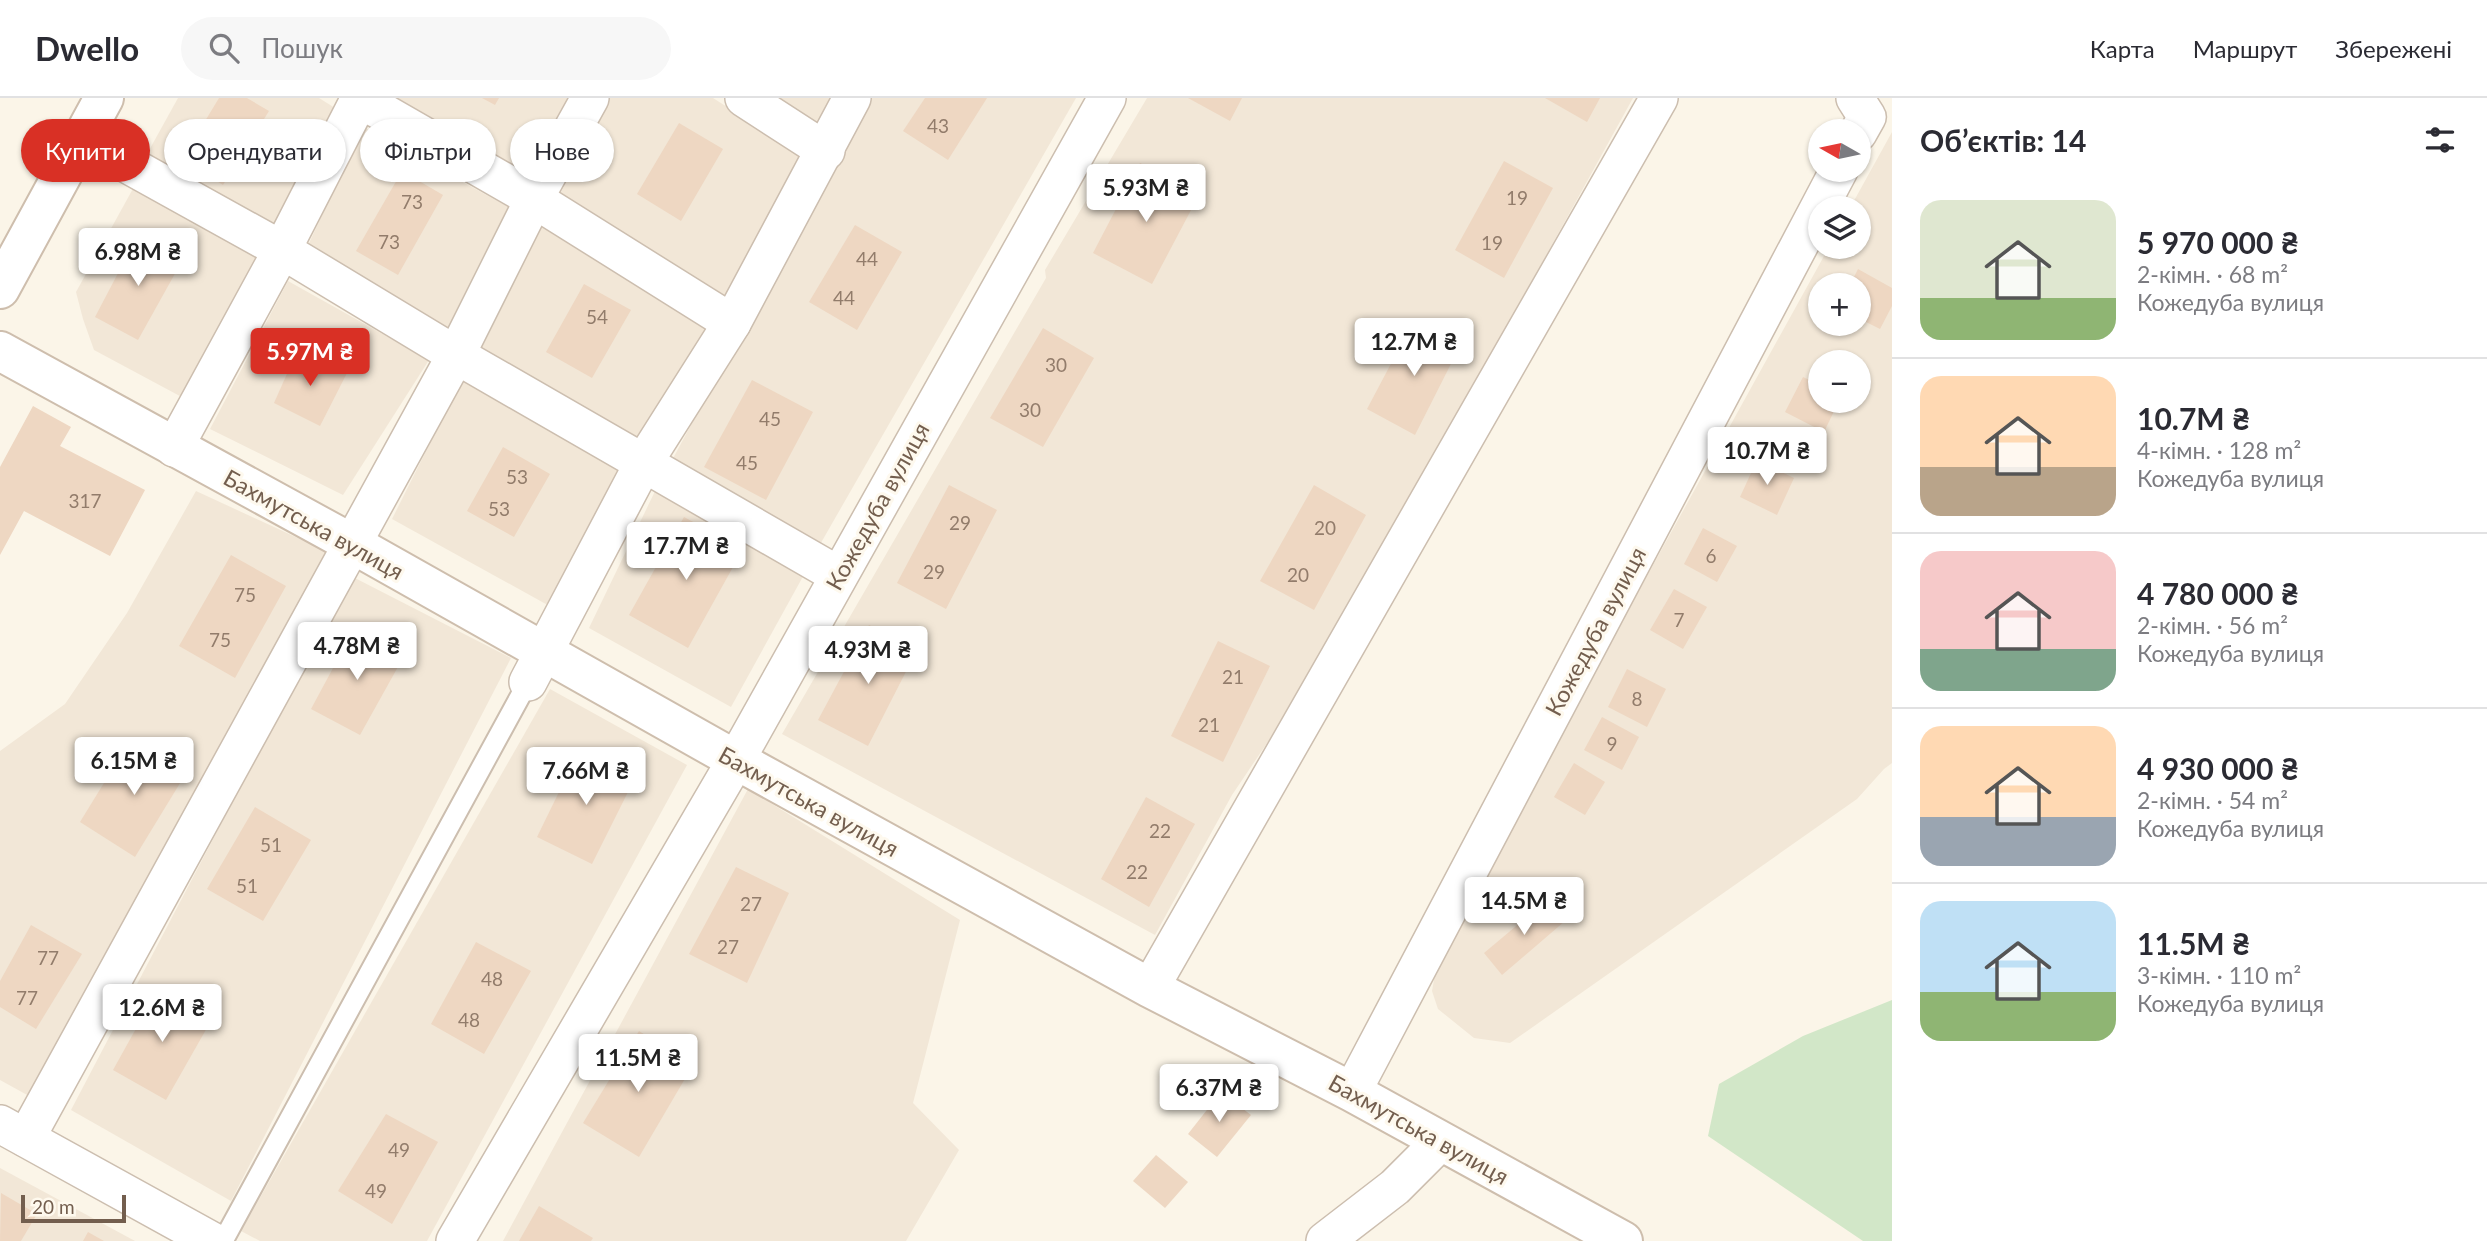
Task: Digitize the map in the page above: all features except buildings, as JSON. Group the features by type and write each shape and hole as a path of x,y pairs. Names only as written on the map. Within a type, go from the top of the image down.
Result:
{"main road":[{"path":"93,119 104,98"},
{"path":"0,289 58,182"},
{"name":"Бахмутська вулиця","path":"0,351 351,543 536,667 736,761 1150,988 1352,1091 1623,1241"}],"street":[{"path":"174,448 282,250 359,98 534,199 732,323"},
{"path":"212,1241 13,1131 351,543 456,355 534,199 590,98"},
{"path":"744,98 826,151"},
{"path":"536,667 644,462 732,323 852,98"},
{"name":"Кожедуба вулиця","path":"455,1241 736,761 1107,98"},
{"path":"1150,988 1659,98"},
{"path":"1855,98 1866,119"},
{"path":"150,177 282,250 456,355 838,575"},
{"name":"Кожедуба вулиця","path":"1352,1091 1833,182"},
{"path":"1325,1241 1395,1187 1441,1141"}],"lane":[{"path":"223,1241 536,667"}],"shaded area":[{"path":"178,98 319,98 343,113 340,119 166,119"},
{"path":"387,98 569,98 558,119 510,119 510,166 496,158 496,119 425,119"},
{"path":"609,98 713,98 807,158 721,302 557,200 566,182 614,182 614,119 598,119"},
{"path":"767,98 832,98 816,128"},
{"path":"867,98 1076,98 818,548 670,464"},
{"path":"1147,98 1633,98 1323,660 1232,795 1155,935 782,734 1046,278 1045,270"},
{"path":"164,123 164,175 150,167 150,149"},
{"path":"1892,132 1892,763 1857,799 1510,1043 1474,1038 1438,1009 1432,991 1439,952 1808,285 1808,336 1871,336 1871,273 1815,273 1822,259 1871,259 1871,196 1857,196 1864,182 1871,182 1871,170"},
{"path":"360,133 360,182 463,182 512,209 449,329 303,256 337,182 346,182 346,164"},
{"path":"177,182 307,182 279,237"},
{"path":"135,185 268,257 191,402 94,350 76,292"},
{"path":"544,221 712,325 643,442 473,352"},
{"path":"288,281 429,360 343,495 210,429"},
{"path":"463,377 630,467 553,608 392,519"},
{"path":"658,485 806,571 731,707 589,628"},
{"path":"196,491 328,552 29,1096 0,1080 0,751 65,704 127,613"},
{"path":"351,576 511,658 231,1201 71,1110"},
{"path":"550,689 687,765 427,1241 260,1241 241,1231"},
{"path":"748,789 960,920 913,1103 959,1150 906,1241 503,1241"},
{"path":"0,1168 135,1241 0,1241"}],"green space":[{"path":"1892,1000 1892,1241 1863,1241 1708,1136 1719,1084 1803,1036"}]}
